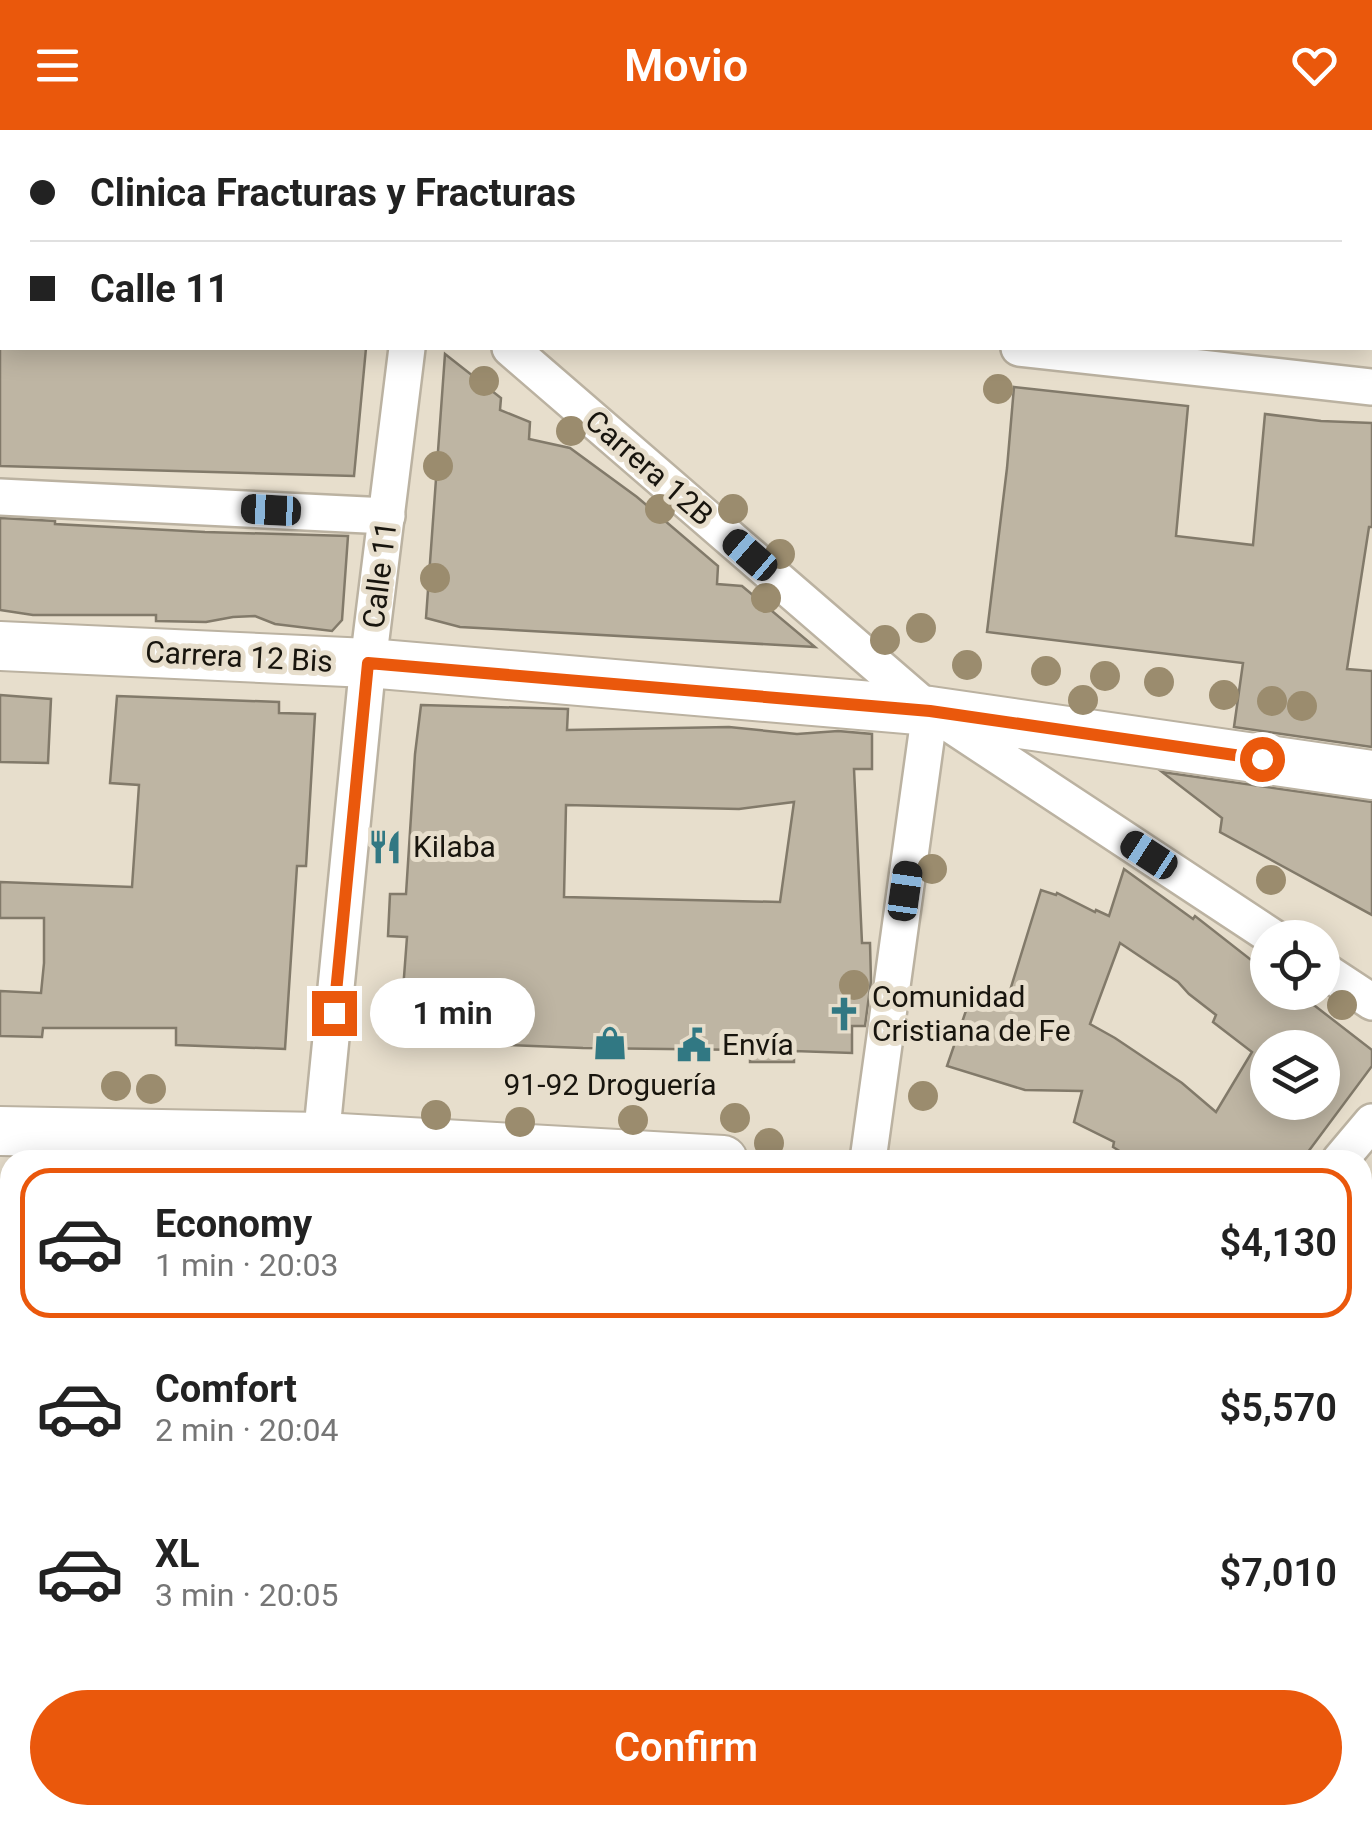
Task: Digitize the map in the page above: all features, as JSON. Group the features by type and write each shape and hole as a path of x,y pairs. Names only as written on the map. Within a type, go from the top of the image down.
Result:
{"street":[{"name":"Calle 11","path":"320,1148 368,663 407,350"},
{"name":"Carrera 12B","path":"512,350 930,711 1250,922"},
{"path":"1054,350 1164,356 1372,387"},
{"path":"0,497 387,516"},
{"name":"Carrera 12 Bis","path":"0,646 368,663 930,711 1372,776"},
{"path":"869,1150 930,711"},
{"path":"1340,981 1372,1002"},
{"path":"1348,1150 1372,1122"},
{"path":"0,1131 387,1150"}],"building":[{"path":"0,350 366,350 354,476 0,466"},
{"path":"445,354 501,398 500,410 530,422 529,439 570,448 637,497 718,566 717,584 742,586 815,647 460,627 426,618"},
{"path":"1014,387 1188,406 1176,536 1253,545 1265,414 1372,423 1372,527 1347,669 1372,671 1372,747 1234,727 1243,663 987,632"},
{"path":"0,518 205,532 348,536 342,620 332,631 275,624 255,616 206,622 156,621 156,615 33,615 0,610"},
{"path":"0,695 51,699 48,763 0,762"},
{"path":"117,696 279,702 279,713 315,714 306,866 297,866 285,1049 176,1045 176,1028 43,1028 42,1037 0,1036 0,991 41,993 44,918 0,918 0,882 132,887 139,785 110,783"},
{"path":"421,705 568,709 567,730 729,727 797,734 872,734 872,769 854,769 862,943 870,943 871,981 865,1026 852,1026 852,1053 794,1051 794,1062 750,1062 750,1050 428,1042 427,1030 400,1030 407,937 388,936 390,894 406,894","holes":["794,802 780,902 564,897 566,805 739,809"]},
{"path":"1162,772 1372,802 1372,915 1220,832 1222,818"},
{"path":"1124,869 1193,919 1195,916 1250,959 1250,1010 1320,1010 1372,1050 1372,1066 1340,1109 1340,1030 1250,1030 1250,1050 1213,1022 1216,1015 1178,982 1120,943 1090,1024 1182,1083 1216,1112 1250,1055 1250,1120 1332,1120 1309,1150 1118,1150 1113,1147 1114,1142 1074,1122 1082,1091 1025,1090 947,1066 969,1002 1004,1010 1041,890 1057,893 1109,916"}],"place":[{"name":"Kilaba","path":"385,847"},
{"name":"Comunidad Cristiana de Fe","path":"844,1014"},
{"name":"91-92 Droguería","path":"610,1043"},
{"name":"Envía","path":"694,1045"}],"route":[{"path":"334,1013 368,663 930,711 1262,759"}]}
